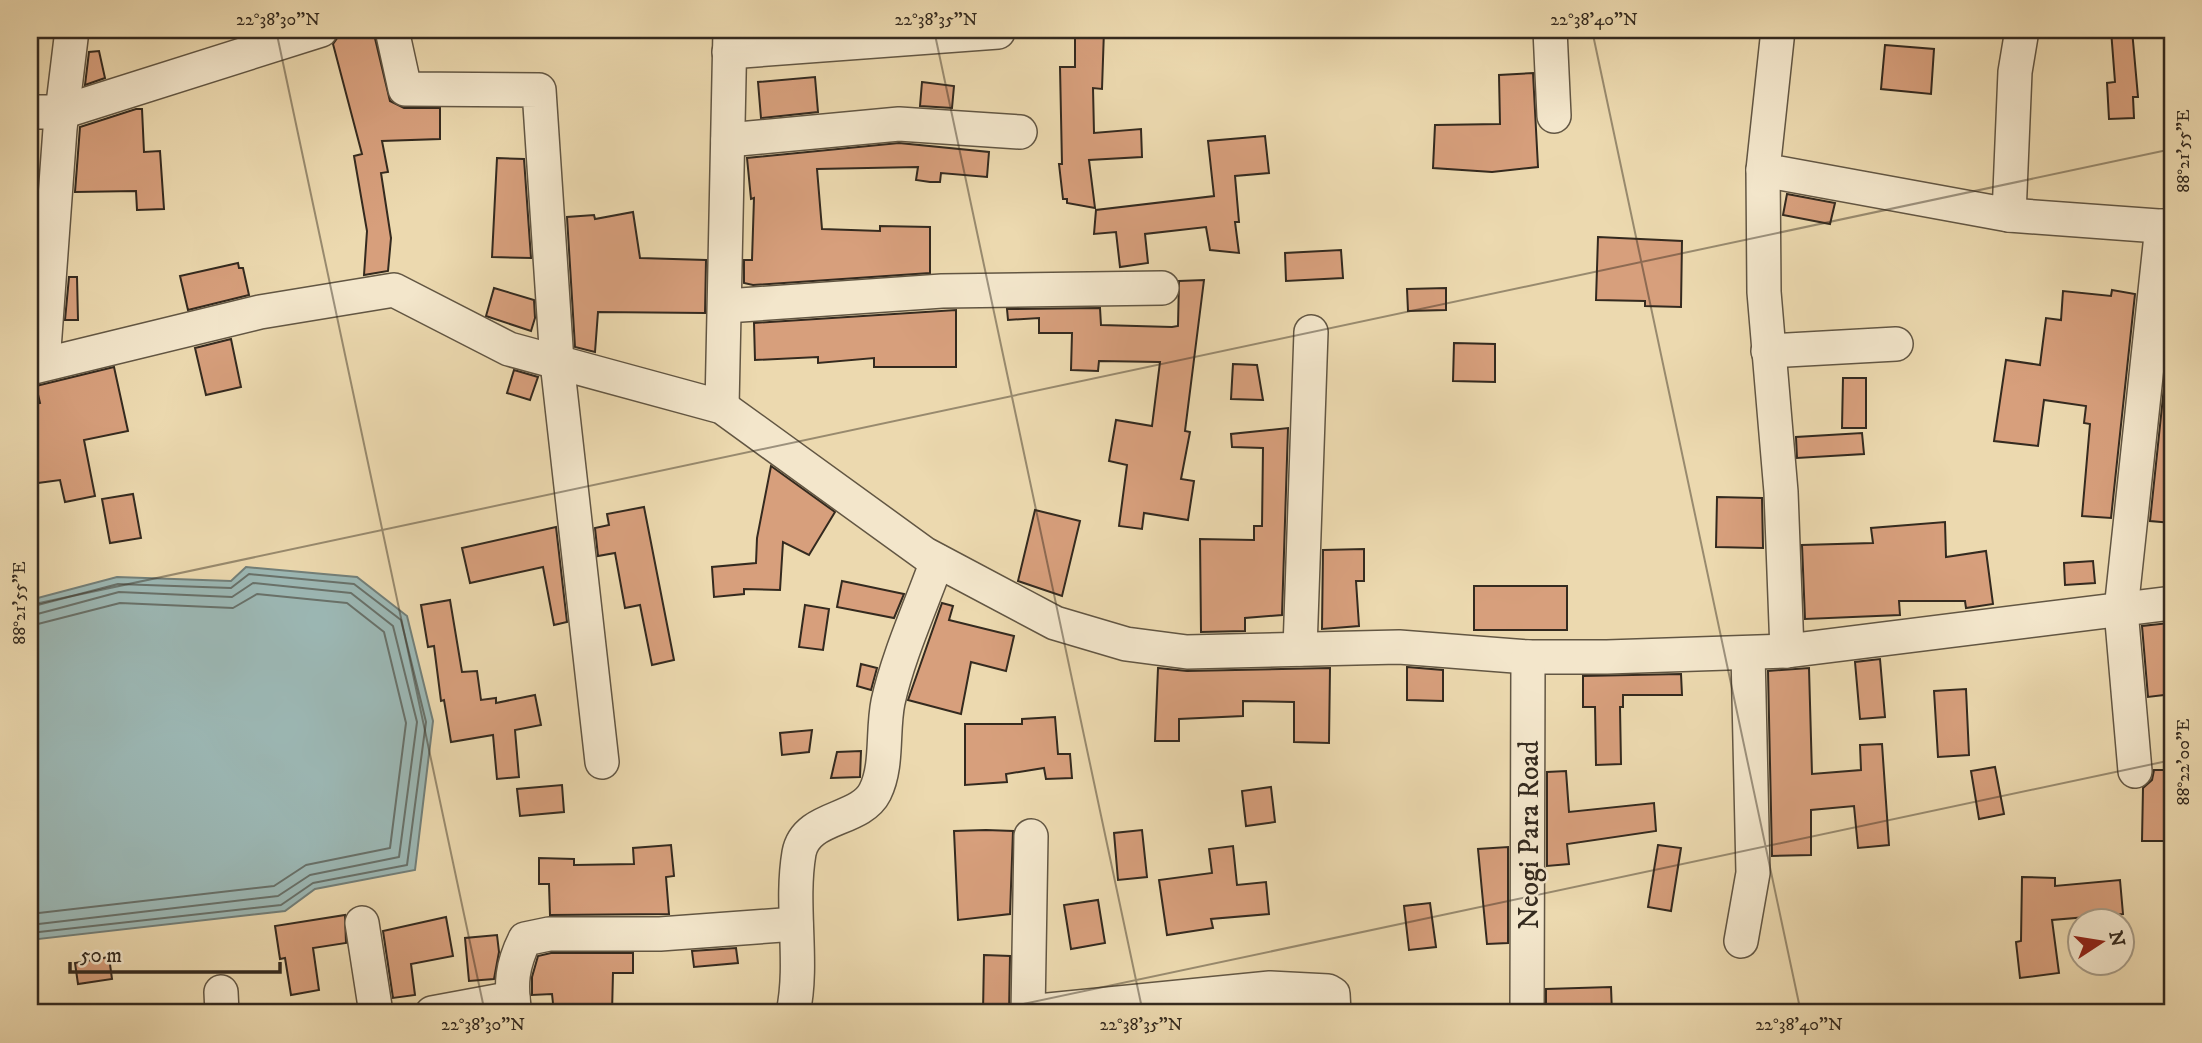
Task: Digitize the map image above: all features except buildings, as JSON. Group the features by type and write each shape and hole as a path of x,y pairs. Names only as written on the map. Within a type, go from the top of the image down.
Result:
{"street":[{"path":"72,30 46,112 36,366 260,312 394,289 509,349 722,407 937,561 1055,623 1126,643 1187,652 1399,647 1528,657 1748,653 1787,651 2172,603"},
{"path":"46,112 321,30"},
{"path":"392,30 405,89 539,90 557,362 602,762"},
{"path":"1550,30 1555,116"},
{"path":"1778,30 1763,170 1764,292 1781,492 1787,651"},
{"path":"2010,215 2015,72 2022,30"},
{"path":"722,407 730,41 998,32"},
{"path":"728,140 886,125 1020,132"},
{"path":"1763,170 2010,215 2167,226 2121,610 2135,771"},
{"path":"726,306 942,291 1162,288"},
{"path":"1300,649 1311,332"},
{"path":"1768,351 1896,344"},
{"path":"793,1013 796,995 799,851 807,835 859,808 874,795 881,778 888,700 937,561"},
{"path":"1741,941 1753,873 1748,653"},
{"name":"Neogi Para Road","path":"1527,1013 1528,657"},
{"path":"1031,836 1028,1013 1270,988 1328,991 1333,994 1334,1013"},
{"path":"362,923 376,1013"},
{"path":"432,1013 514,1006 510,981 516,956 526,939 549,934 660,934 796,925"}],"water":[{"path":"246,567 357,577 407,616 433,721 415,870 315,889 285,911 30,940 30,600 117,577 231,581"}]}
